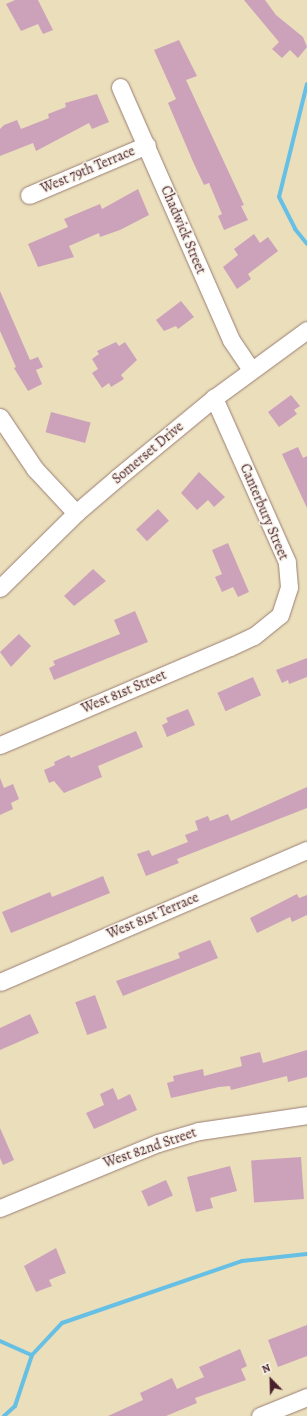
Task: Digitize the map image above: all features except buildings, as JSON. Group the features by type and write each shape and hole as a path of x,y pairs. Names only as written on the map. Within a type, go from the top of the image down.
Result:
{"street":[{"name":"Chadwick Street","path":"120,87 147,145 231,340 251,370"},
{"name":"West 79th Terrace","path":"29,195 147,145"},
{"name":"Somerset Drive","path":"0,588 76,513 214,398 307,330"},
{"name":"Canterbury Street","path":"214,398 281,549 289,574 280,614 247,639"},
{"path":"0,417 35,469 76,513"},
{"name":"West 81st Street","path":"0,745 247,639"},
{"name":"West 81st Terrace","path":"0,982 307,850"},
{"name":"West 82nd Street","path":"0,1208 158,1142 207,1130 307,1115"},
{"path":"260,1416 307,1397"}],"waterway":[{"path":"307,84 279,197 295,229 307,244"},
{"path":"4,1416 15,1406 32,1355 62,1323 242,1261 307,1254"},
{"path":"0,1341 32,1355"}]}
